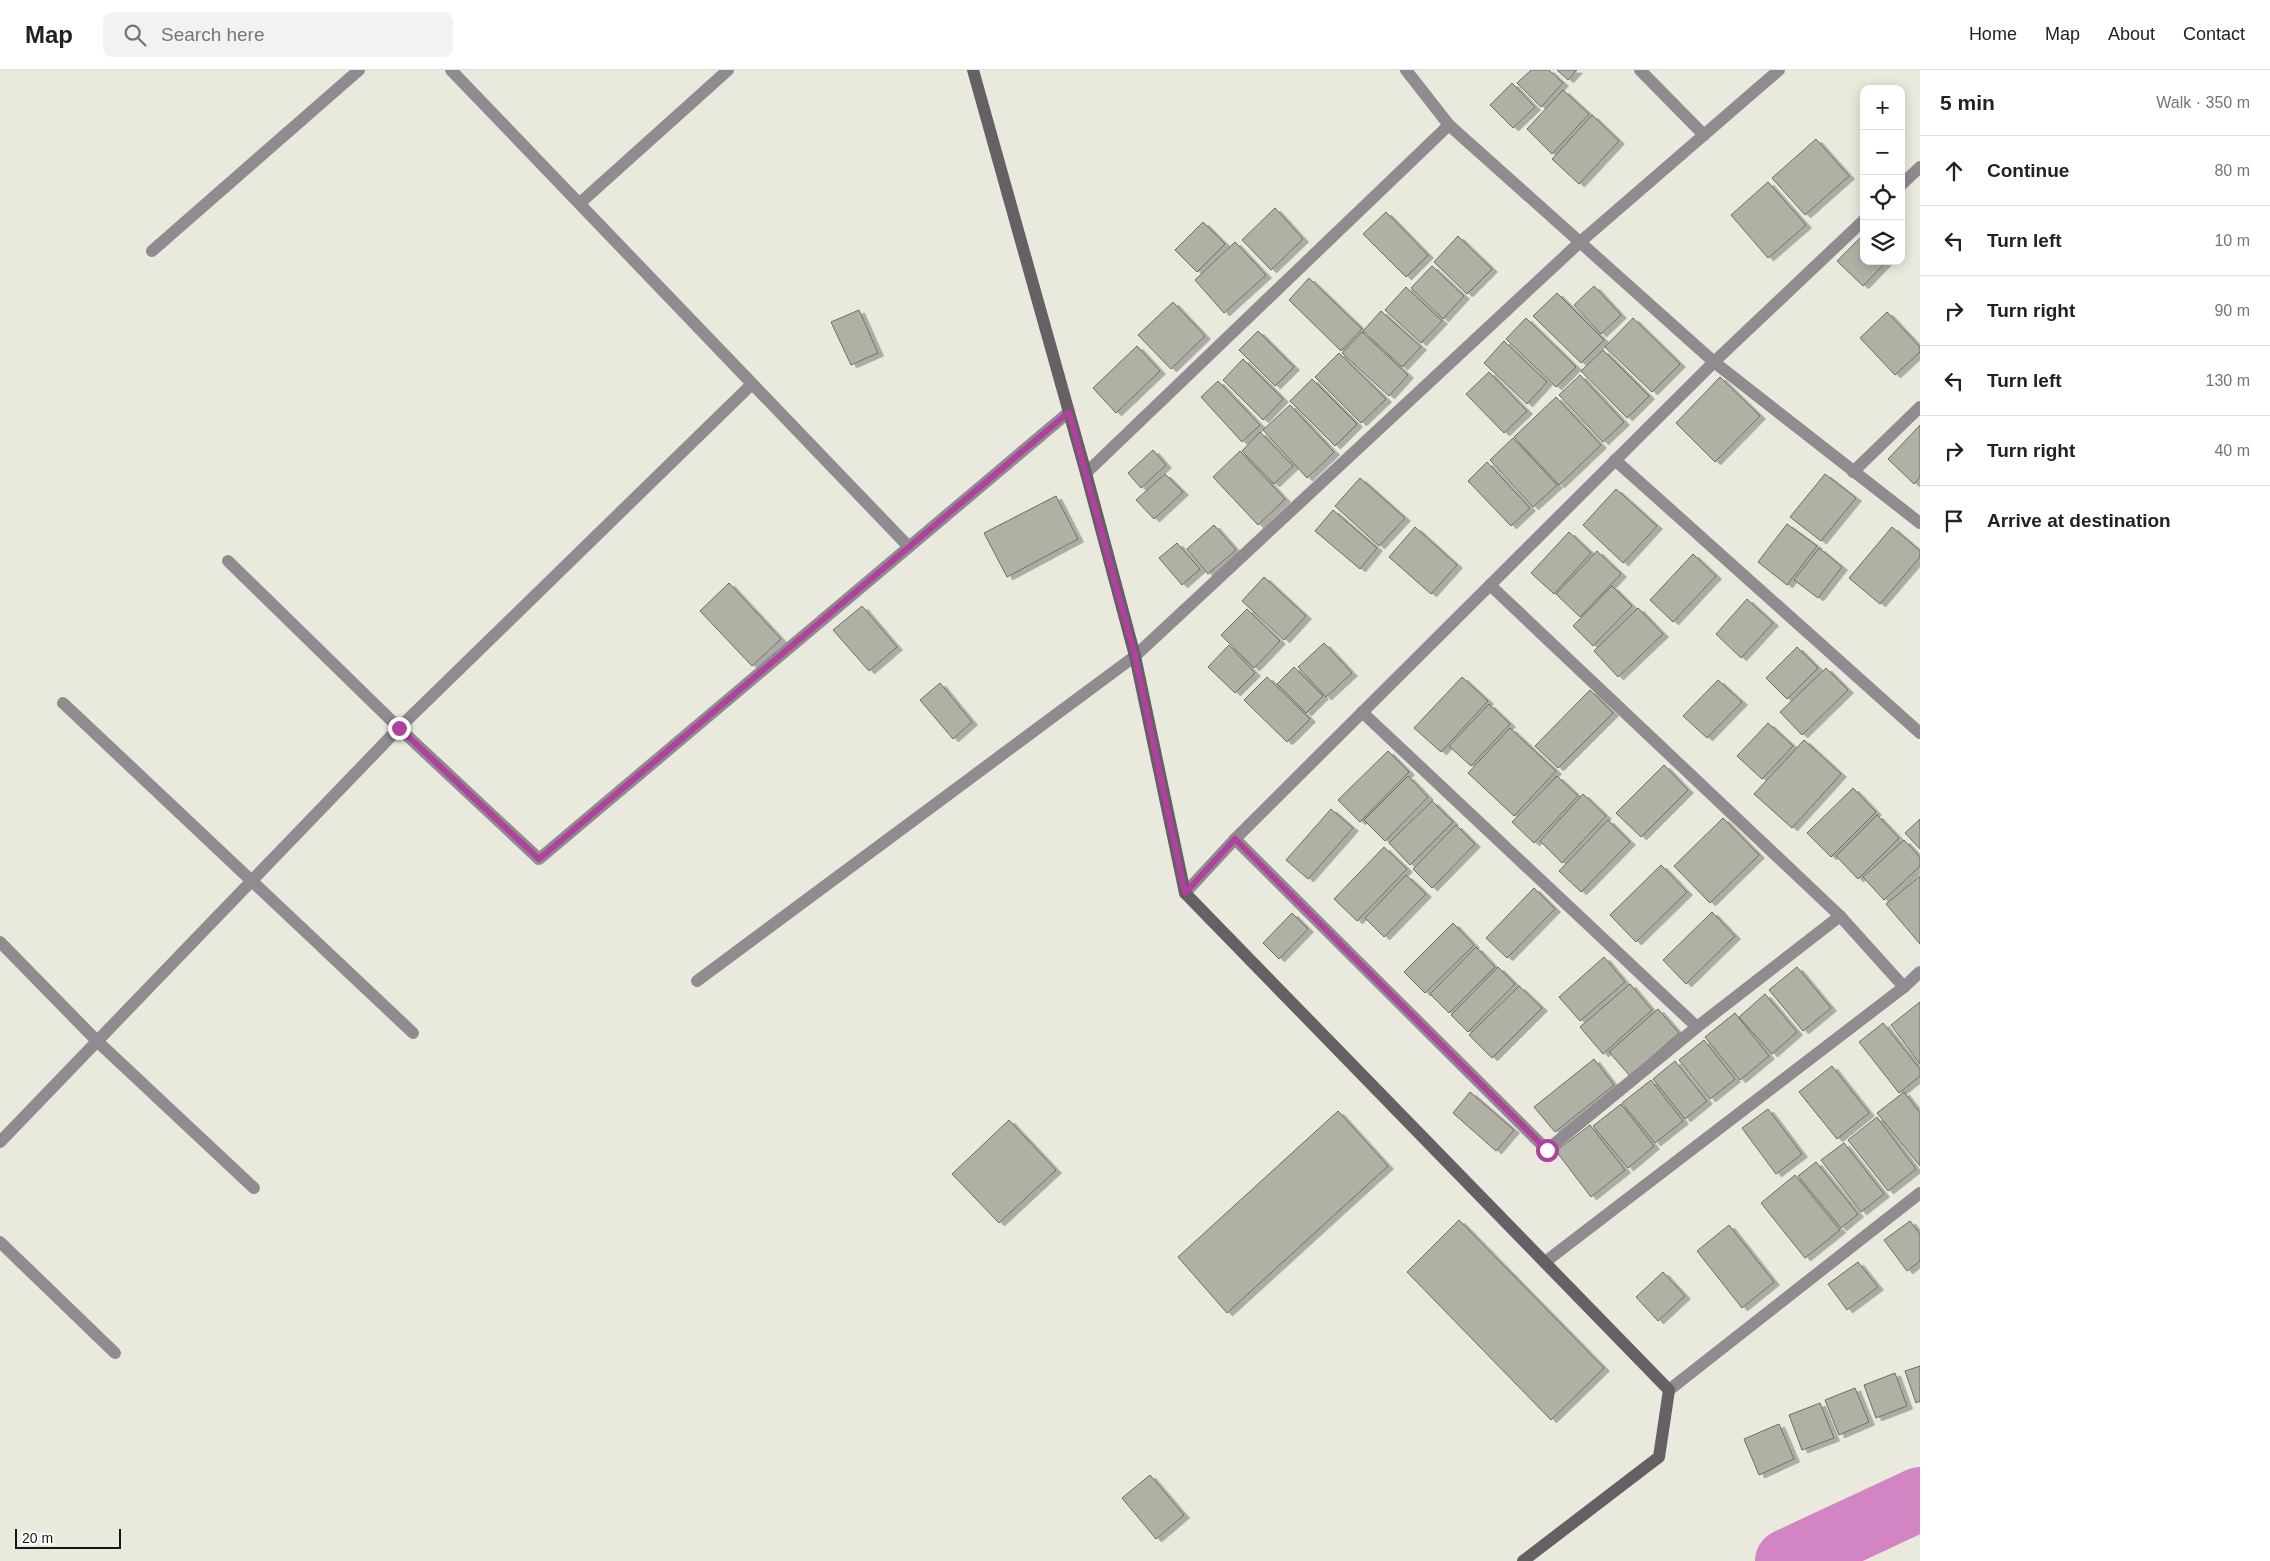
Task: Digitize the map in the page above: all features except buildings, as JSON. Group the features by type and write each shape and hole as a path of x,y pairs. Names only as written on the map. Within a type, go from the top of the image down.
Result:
{"main road":[{"path":"973,70 1086,473 1135,656 1185,893 1669,1390 1659,1457 1523,1561"}],"street":[{"path":"152,251 359,70"},
{"path":"451,70 909,547"},
{"path":"580,203 728,70"},
{"path":"1406,70 1449,125 1579,243 1714,362 1920,524"},
{"path":"1640,70 1704,135"},
{"path":"697,981 1135,656 1579,243 1779,70"},
{"path":"1086,473 1449,125"},
{"path":"1905,181 1920,167"},
{"path":"1185,893 1235,839 1615,460 1714,362 1860,224"},
{"path":"0,1142 399,728 752,384"},
{"path":"1854,472 1920,407"},
{"path":"228,561 399,728 539,859 1069,412"},
{"path":"1615,460 1920,733"},
{"path":"1490,585 1840,916 1904,987"},
{"path":"63,703 413,1033"},
{"path":"1362,712 1697,1027"},
{"path":"1235,839 1547,1150 1697,1027 1840,916"},
{"path":"0,942 97,1041 254,1188"},
{"path":"1545,1262 1904,987 1920,972"},
{"path":"1669,1390 1920,1193"},
{"path":"0,1242 115,1353"}],"waterway":[{"path":"1787,1561 1920,1499"}],"route":[{"path":"399,728 539,859 1069,412 1135,656 1185,893 1235,839 1547,1150"}]}
